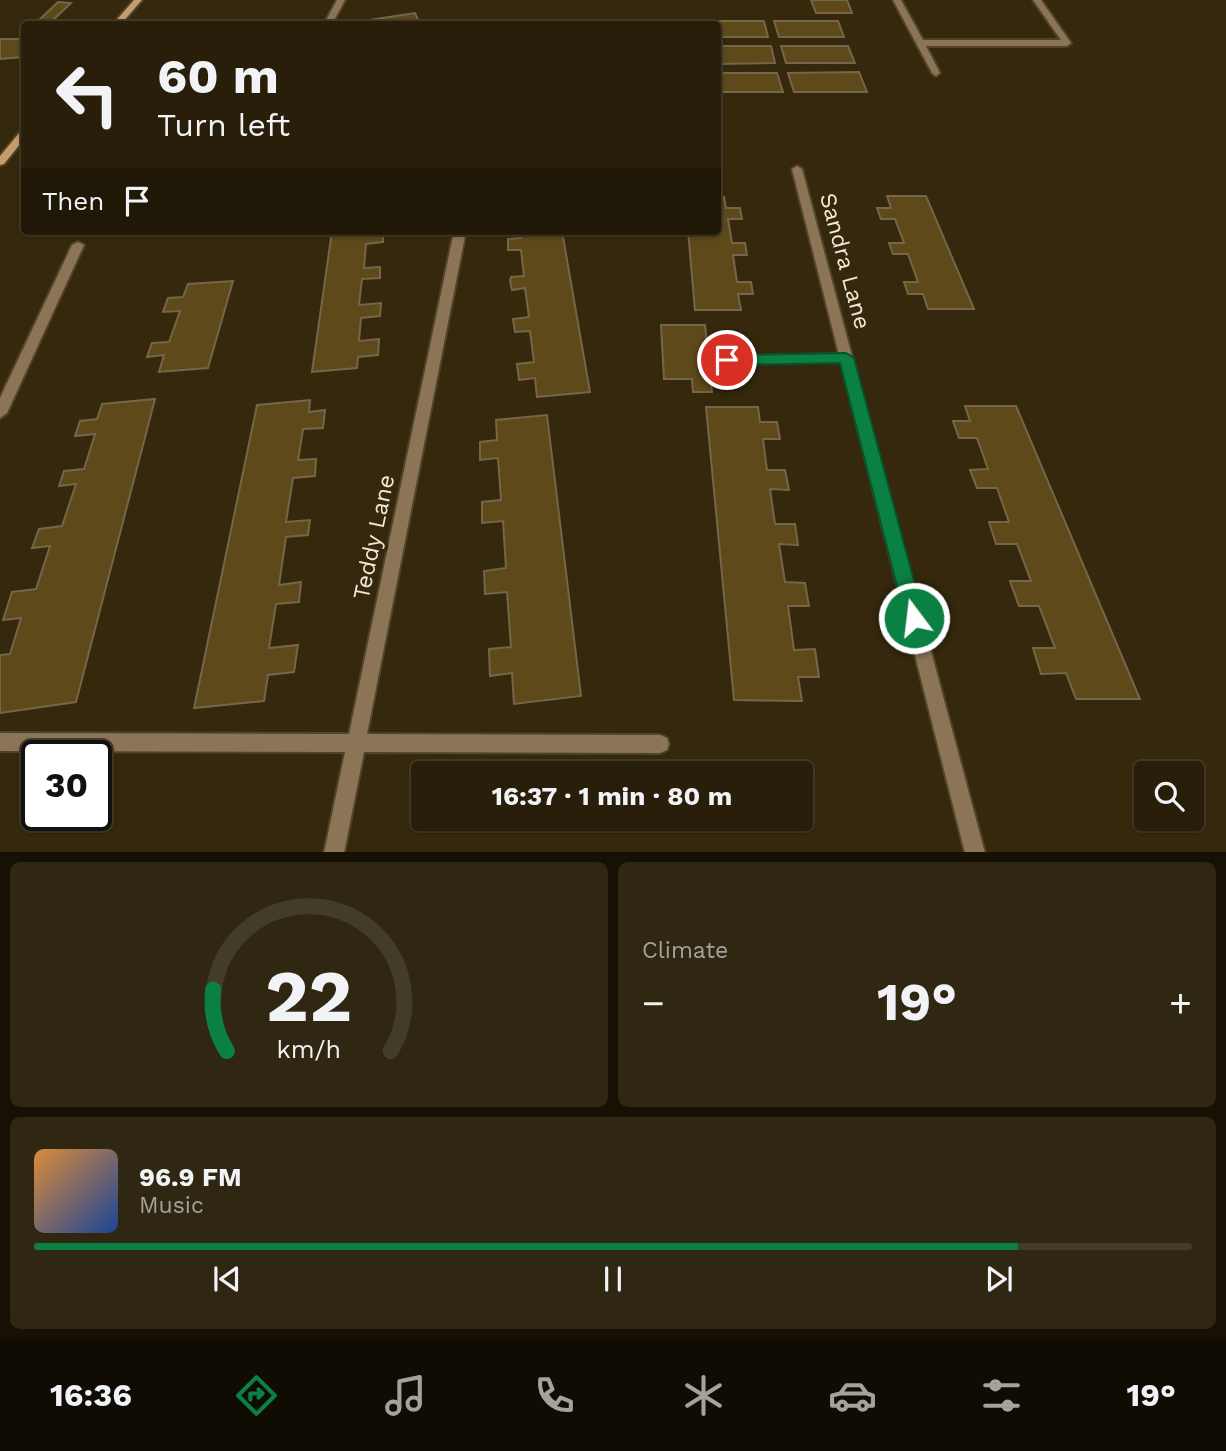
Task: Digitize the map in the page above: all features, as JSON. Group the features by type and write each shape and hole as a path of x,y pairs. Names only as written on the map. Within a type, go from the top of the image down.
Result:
{"main road":[{"path":"120,21 138,0"},
{"path":"0,162 21,137"}],"street":[{"path":"330,21 341,0"},
{"path":"897,0 936,73"},
{"path":"920,43 1067,43 1037,0"},
{"name":"Sandra Lane","path":"797,169 975,852"},
{"name":"Teddy Lane","path":"334,852 459,235"},
{"path":"0,413 78,245"},
{"path":"727,360 846,358"},
{"path":"0,742 660,744"}],"building":[{"path":"811,0 847,0 852,13 816,13"},
{"path":"58,2 71,3 52,21 38,21"},
{"path":"415,13 419,21 369,21"},
{"path":"721,21 764,21 768,37 721,37"},
{"path":"774,21 838,21 844,37 779,37"},
{"path":"0,39 21,39 21,57 0,59"},
{"path":"721,46 771,46 775,63 721,64"},
{"path":"781,46 848,46 855,63 786,63"},
{"path":"859,72 867,92 794,92 788,73"},
{"path":"721,73 777,73 783,92 722,92"},
{"path":"887,196 926,196 974,309 928,309 923,294 908,294 904,282 918,282 908,254 893,254 889,243 904,243 895,219 881,219 877,208 891,208"},
{"path":"721,197 724,197 726,208 740,208 742,219 728,219 732,243 745,243 747,255 733,255 737,282 751,282 753,294 738,294 741,310 695,310 688,235 721,235"},
{"path":"331,235 383,235 383,242 366,244 364,268 380,267 380,278 362,279 359,305 381,303 380,316 361,318 359,341 379,339 378,355 358,357 357,368 312,372"},
{"path":"521,235 563,235 590,392 537,397 535,378 519,380 517,364 534,362 530,331 515,332 513,319 529,317 525,288 512,290 510,281 511,277 524,276 521,250 508,250 508,239 521,238"},
{"path":"233,281 208,368 159,372 164,355 147,357 152,343 169,342 180,311 163,312 168,298 183,297 188,284"},
{"path":"661,325 705,325 712,392 693,392 692,379 664,379"},
{"path":"155,399 76,702 0,713 0,655 10,654 21,618 3,620 12,592 36,589 50,546 32,548 39,529 62,526 76,484 59,486 64,471 84,469 95,434 75,436 80,421 97,419 102,404"},
{"path":"310,400 309,412 325,410 323,428 303,429 298,460 316,459 315,476 293,478 286,522 310,520 308,535 286,537 279,585 301,582 299,602 276,604 269,648 298,645 294,672 268,675 264,701 194,708 257,405"},
{"path":"965,406 1016,406 1140,699 1076,699 1066,673 1041,674 1033,648 1055,648 1039,606 1019,606 1010,581 1031,581 1017,544 996,544 989,522 1009,522 997,488 977,488 970,470 988,469 977,438 959,438 953,421 970,421"},
{"path":"706,407 758,407 760,422 777,422 780,439 763,439 767,470 785,470 789,490 770,489 775,524 795,524 798,545 779,544 785,582 805,583 809,606 788,606 794,650 815,649 819,677 798,677 802,701 734,700"},
{"path":"547,415 581,696 514,704 512,673 490,676 489,649 511,647 507,592 485,594 484,571 506,568 503,521 482,523 482,502 501,500 498,458 480,460 480,442 497,440 496,420"}],"route":[{"path":"727,360 846,358 914,618"}]}
